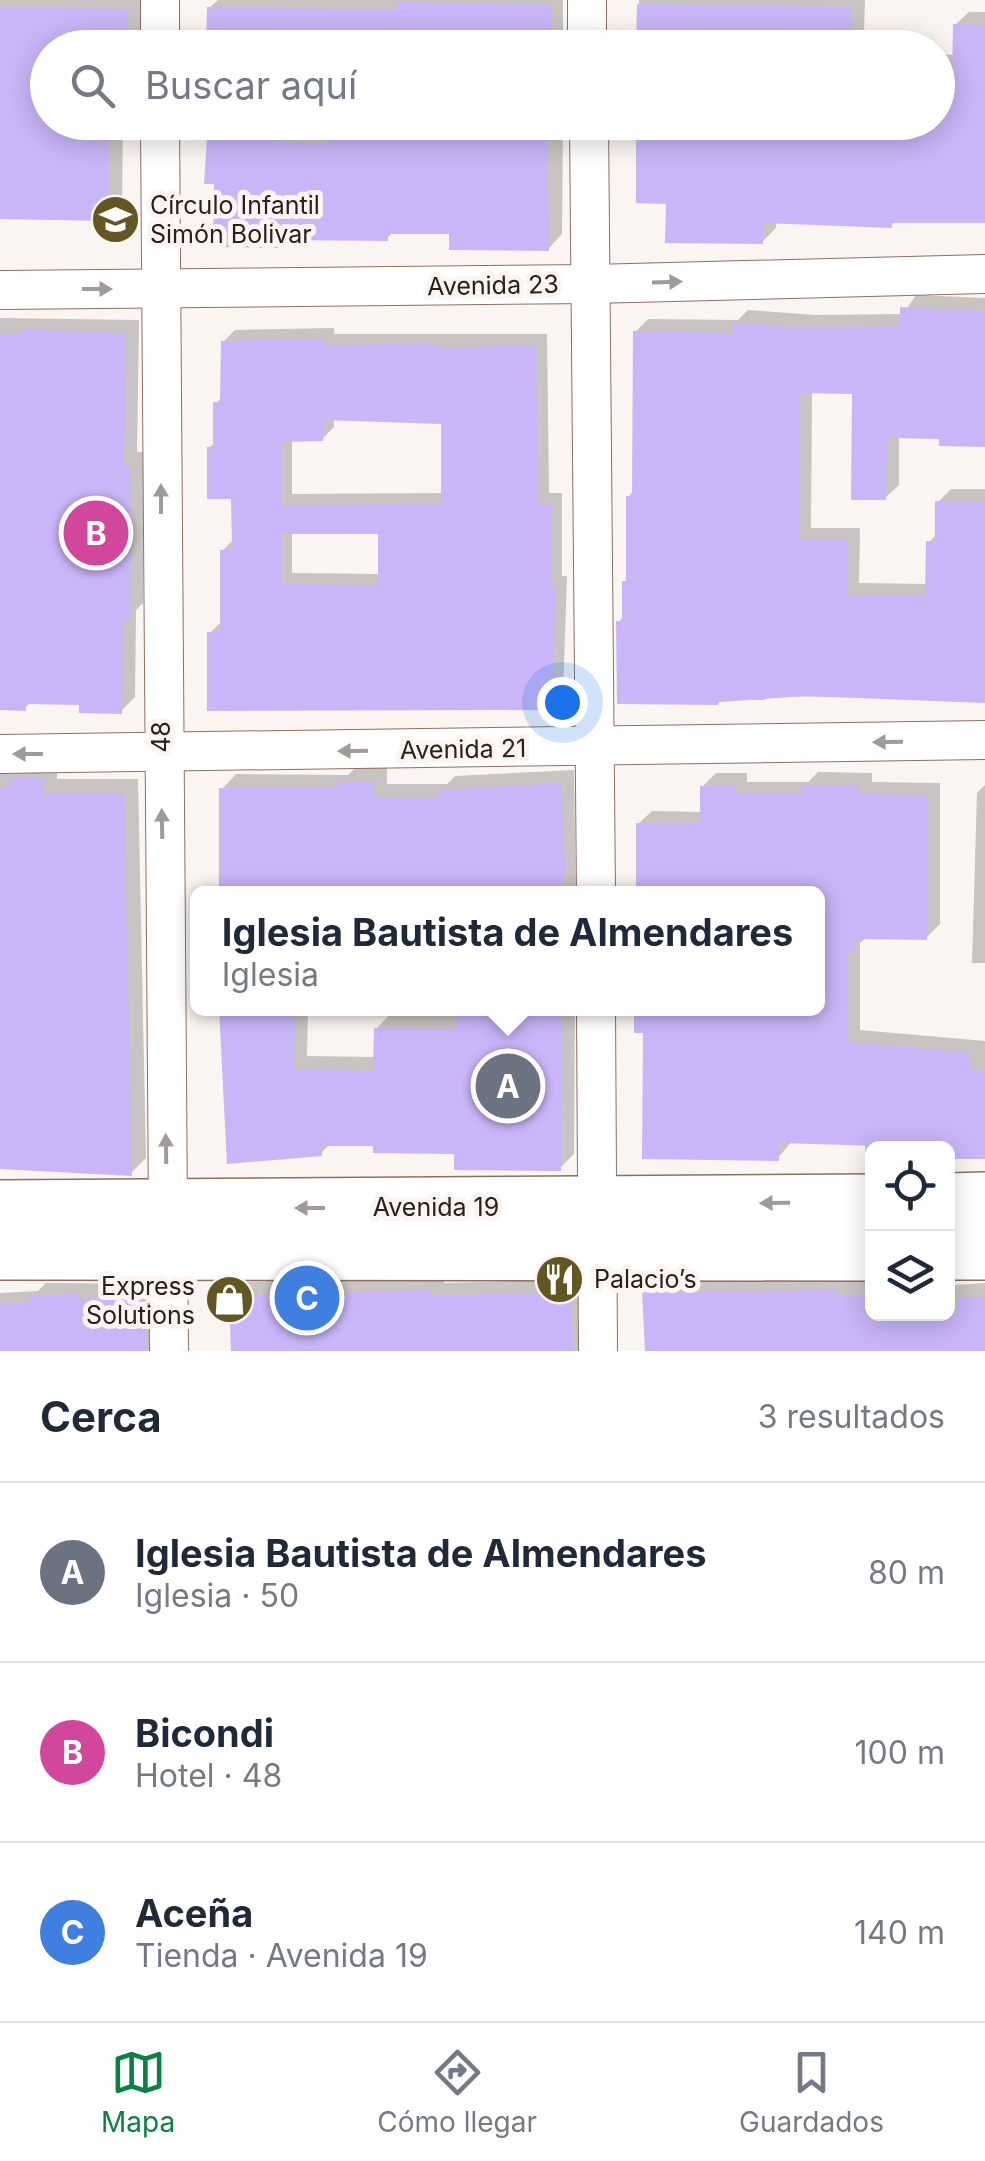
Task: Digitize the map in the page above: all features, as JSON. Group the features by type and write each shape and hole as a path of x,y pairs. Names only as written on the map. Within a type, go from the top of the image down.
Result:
{"main road":[{"path":"955,1200 985,1200"},
{"name":"Avenida 19","path":"597,1230 865,1203"},
{"name":"Avenida 19","path":"0,1208 167,1230 597,1230 865,1252"},
{"name":"Avenida 19","path":"0,1252 167,1230"},
{"path":"955,1252 985,1252"}],"street":[{"path":"160,0 160,30"},
{"path":"586,0 587,30"},
{"name":"48","path":"160,140 161,754 169,1351"},
{"path":"589,140 596,886"},
{"name":"Avenida 23","path":"0,290 592,284 985,274"},
{"name":"Avenida 21","path":"0,754 985,740"},
{"path":"596,1016 598,1351"}],"building":[{"path":"397,2 551,5 551,30 206,30 207,7 397,10"},
{"path":"637,4 852,7 852,30 636,30"},
{"path":"0,7 128,9 128,30 30,30 30,140 109,140 108,221 0,219"},
{"path":"953,24 985,25 985,223 892,223 892,228 763,223 763,244 665,243 666,204 636,203 636,140 955,140"},
{"path":"207,140 547,140 549,251 449,250 449,234 388,234 388,241 282,240 282,248 213,247 214,184 204,184"},
{"path":"900,307 985,311 985,447 939,446 939,439 887,438 886,500 851,500 852,394 800,393 799,540 848,540 847,595 925,596 926,541 935,541 935,501 985,502 985,703 807,696 718,705 617,704 616,621 622,621 622,581 626,581 626,496 632,496 633,331 733,333 733,322 801,328 900,326"},
{"path":"19,329 126,333 124,465 130,465 131,540 130,619 123,619 122,714 79,713 79,705 26,704 26,711 0,710 0,334 19,334"},
{"path":"323,339 323,345 433,344 433,348 536,345 538,504 551,504 551,587 556,587 551,710 207,711 207,632 220,632 220,550 232,550 231,499 207,499 207,447 213,447 213,402 220,402 221,341","holes":["323,420 441,424 441,504 281,505 281,442 323,441","281,534 378,534 378,585 281,584"]},
{"path":"9,777 43,777 43,793 124,793 132,1176 0,1169 0,787 9,787"},
{"path":"338,781 374,781 374,797 439,797 438,790 561,783 563,886 219,886 219,788 338,788"},
{"path":"802,785 860,785 860,794 928,795 927,940 856,939 856,951 848,951 848,1042 970,1053 970,1070 985,1071 985,1159 955,1159 955,1141 865,1141 865,1146 779,1143 779,1161 642,1159 643,1033 634,1033 634,1016 825,1016 825,886 636,886 636,823 700,824 700,786 735,786 735,794 802,794"},
{"path":"219,1016 295,1016 294,1069 373,1071 374,1028 455,1029 455,1016 562,1016 561,1171 454,1170 454,1154 373,1153 373,1146 322,1146 322,1156 227,1164"},
{"path":"430,1290 430,1296 571,1292 573,1351 231,1351 229,1296"},
{"path":"836,1290 836,1296 865,1295 865,1321 955,1321 957,1298 985,1297 985,1351 645,1351 642,1292"},
{"path":"79,1294 79,1299 145,1297 146,1351 0,1351 0,1304 30,1303 30,1296"}],"place":[{"name":"Círculo Infantil Simón Bolivar","path":"115,219"},
{"name":"Bicondi","path":"96,533"},
{"name":"Iglesia Bautista de Almendares","path":"508,1086"},
{"name":"Palacio’s","path":"559,1279"},
{"name":"Aceña","path":"307,1298"},
{"name":"Express Solutions","path":"230,1300"}]}
